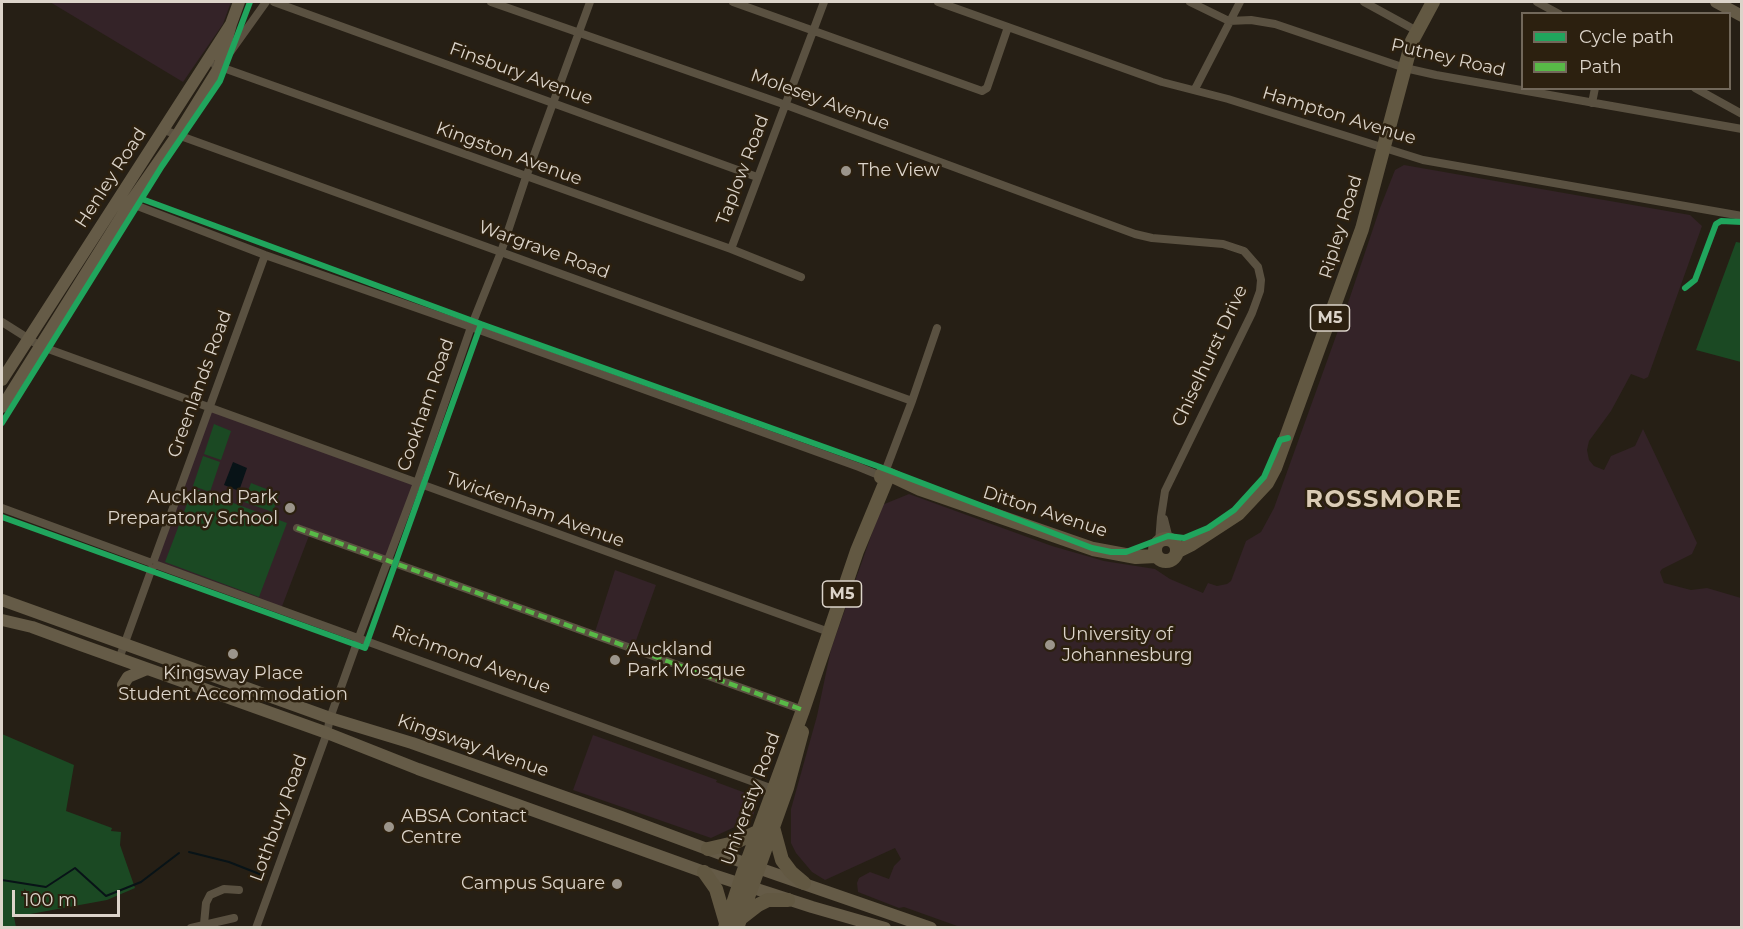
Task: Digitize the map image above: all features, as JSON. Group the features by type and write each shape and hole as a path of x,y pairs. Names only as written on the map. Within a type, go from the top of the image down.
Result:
{"main road":[{"path":"231,24 239,2"},
{"name":"Ripley Road","path":"1165,546 1202,537 1225,524 1267,483 1279,460 1362,229 1412,41 1433,2"},
{"path":"1716,2 1734,10"},
{"name":"Henley Road","path":"2,407 40,346 164,130 231,24"},
{"name":"Henley Road","path":"2,380 124,202 177,134 221,63 231,24"},
{"name":"Ditton Avenue","path":"885,476 1100,551 1136,557 1165,546"},
{"name":"University Road","path":"752,866 757,832 803,710 828,632 885,476"},
{"name":"Kingsway Avenue","path":"2,600 330,718 412,743 752,866 932,927"},
{"path":"2,620 33,627 704,872 788,900 885,927"},
{"path":"123,685 128,677 147,669"},
{"name":"University Road","path":"732,924 752,866 773,827 797,754 812,683"},
{"path":"773,827 782,860 804,883"},
{"path":"708,849 734,843 757,832"},
{"path":"704,872 716,889 732,924 758,904 768,900 788,900"}],"street":[{"name":"Henley Road","path":"221,63 266,2"},
{"name":"Finsbury Avenue","path":"274,2 757,177"},
{"name":"Molesey Avenue","path":"491,2 786,105 1135,234"},
{"name":"Cookham Road","path":"330,718 590,2"},
{"path":"733,2 981,91 987,88 1008,27"},
{"name":"Taplow Road","path":"731,249 824,2"},
{"name":"Hampton Avenue","path":"938,2 1135,74 1195,89 1383,148 1450,165 1742,216"},
{"name":"Putney Road","path":"1190,2 1229,21 1251,20 1275,24 1405,68 1467,82 1737,129"},
{"path":"1195,89 1240,2"},
{"path":"1364,2 1417,31"},
{"path":"1537,2 1555,12"},
{"name":"Kingston Avenue","path":"208,60 526,177 731,249 801,277"},
{"path":"1592,103 1595,90"},
{"path":"1699,90 1739,112 1737,129"},
{"name":"Wargrave Road","path":"164,130 912,401"},
{"name":"Ditton Avenue","path":"124,202 265,255 885,476"},
{"name":"Chiselhurst Drive","path":"1135,234 1152,238 1234,246 1250,256 1258,267 1261,280 1260,291 1252,313 1165,490 1162,513 1165,546"},
{"name":"Greenlands Road","path":"119,659 265,255"},
{"name":"Twickenham Avenue","path":"2,322 40,346 828,632"},
{"name":"University Road","path":"885,476 937,328"},
{"name":"Richmond Avenue","path":"2,508 773,789"},
{"path":"297,528 803,710"},
{"name":"Lothbury Road","path":"256,927 327,733 330,718"},
{"path":"204,924 206,903 210,895 224,889 239,891"},
{"path":"191,927 234,918"}],"shaded area":[{"path":"50,2 231,2 223,24 183,82"},
{"path":"1404,165 1690,215 1702,226 1648,377 1644,379 1631,374 1611,411 1589,441 1587,450 1589,460 1594,466 1604,470 1611,456 1635,446 1643,429 1697,543 1692,554 1662,569 1660,572 1664,583 1691,590 1707,588 1741,598 1741,927 960,927 904,907 899,908 858,892 859,878 870,872 889,879 894,866 901,859 895,848 825,880 812,872 796,853 791,843 791,809 817,716 831,649 882,505 909,494 1052,546 1104,561 1155,569 1170,579 1203,593 1208,583 1217,586 1227,584 1231,581 1246,541 1261,532 1274,508 1380,208 1395,170"},
{"name":"Auckland Park Preparatory School","path":"209,408 417,483 387,561 310,533 281,609 156,566"},
{"path":"233,462 247,468 239,491 224,485"},
{"path":"615,570 656,585 633,649 594,635"},
{"path":"593,735 717,780 716,782 759,798 752,819 711,838 573,790"}],"green space":[{"path":"1736,242 1742,243 1741,362 1696,350"},
{"path":"214,424 231,431 221,460 204,454"},
{"path":"203,456 220,462 210,492 193,486"},
{"path":"251,483 279,494 273,512 244,502"},
{"path":"193,488 287,523 259,597 165,562"},
{"path":"2,734 74,765 66,811 112,828 111,831 121,832 120,845 135,888 107,900 14,917 16,927 2,927"}],"waterway":[{"path":"189,852 229,862 262,875"},
{"path":"2,880 46,887 75,868 106,896 141,882 179,853"}],"marked path":[{"path":"297,528 803,710"}],"cycle path":[{"path":"2,423 162,166 220,81 250,2"},
{"path":"2,517 365,648 481,324 142,199"},
{"path":"1685,288 1695,280 1716,224 1721,221 1742,222"},
{"path":"481,324 880,467 1092,548 1111,552 1126,552 1168,536 1184,538 1208,528 1234,510 1264,477 1280,440 1288,438"}],"place":[{"name":"The View","path":"846,171"},
{"name":"Auckland Park Preparatory School","path":"290,508"},
{"name":"University of Johannesburg","path":"1050,645"},
{"name":"Kingsway Place Student Accommodation","path":"233,654"},
{"name":"Auckland Park Mosque","path":"615,660"},
{"name":"ABSA Contact Centre","path":"389,827"},
{"name":"Campus Square","path":"617,884"}],"district":[{"name":"ROSSMORE","path":"1384,500"}]}
